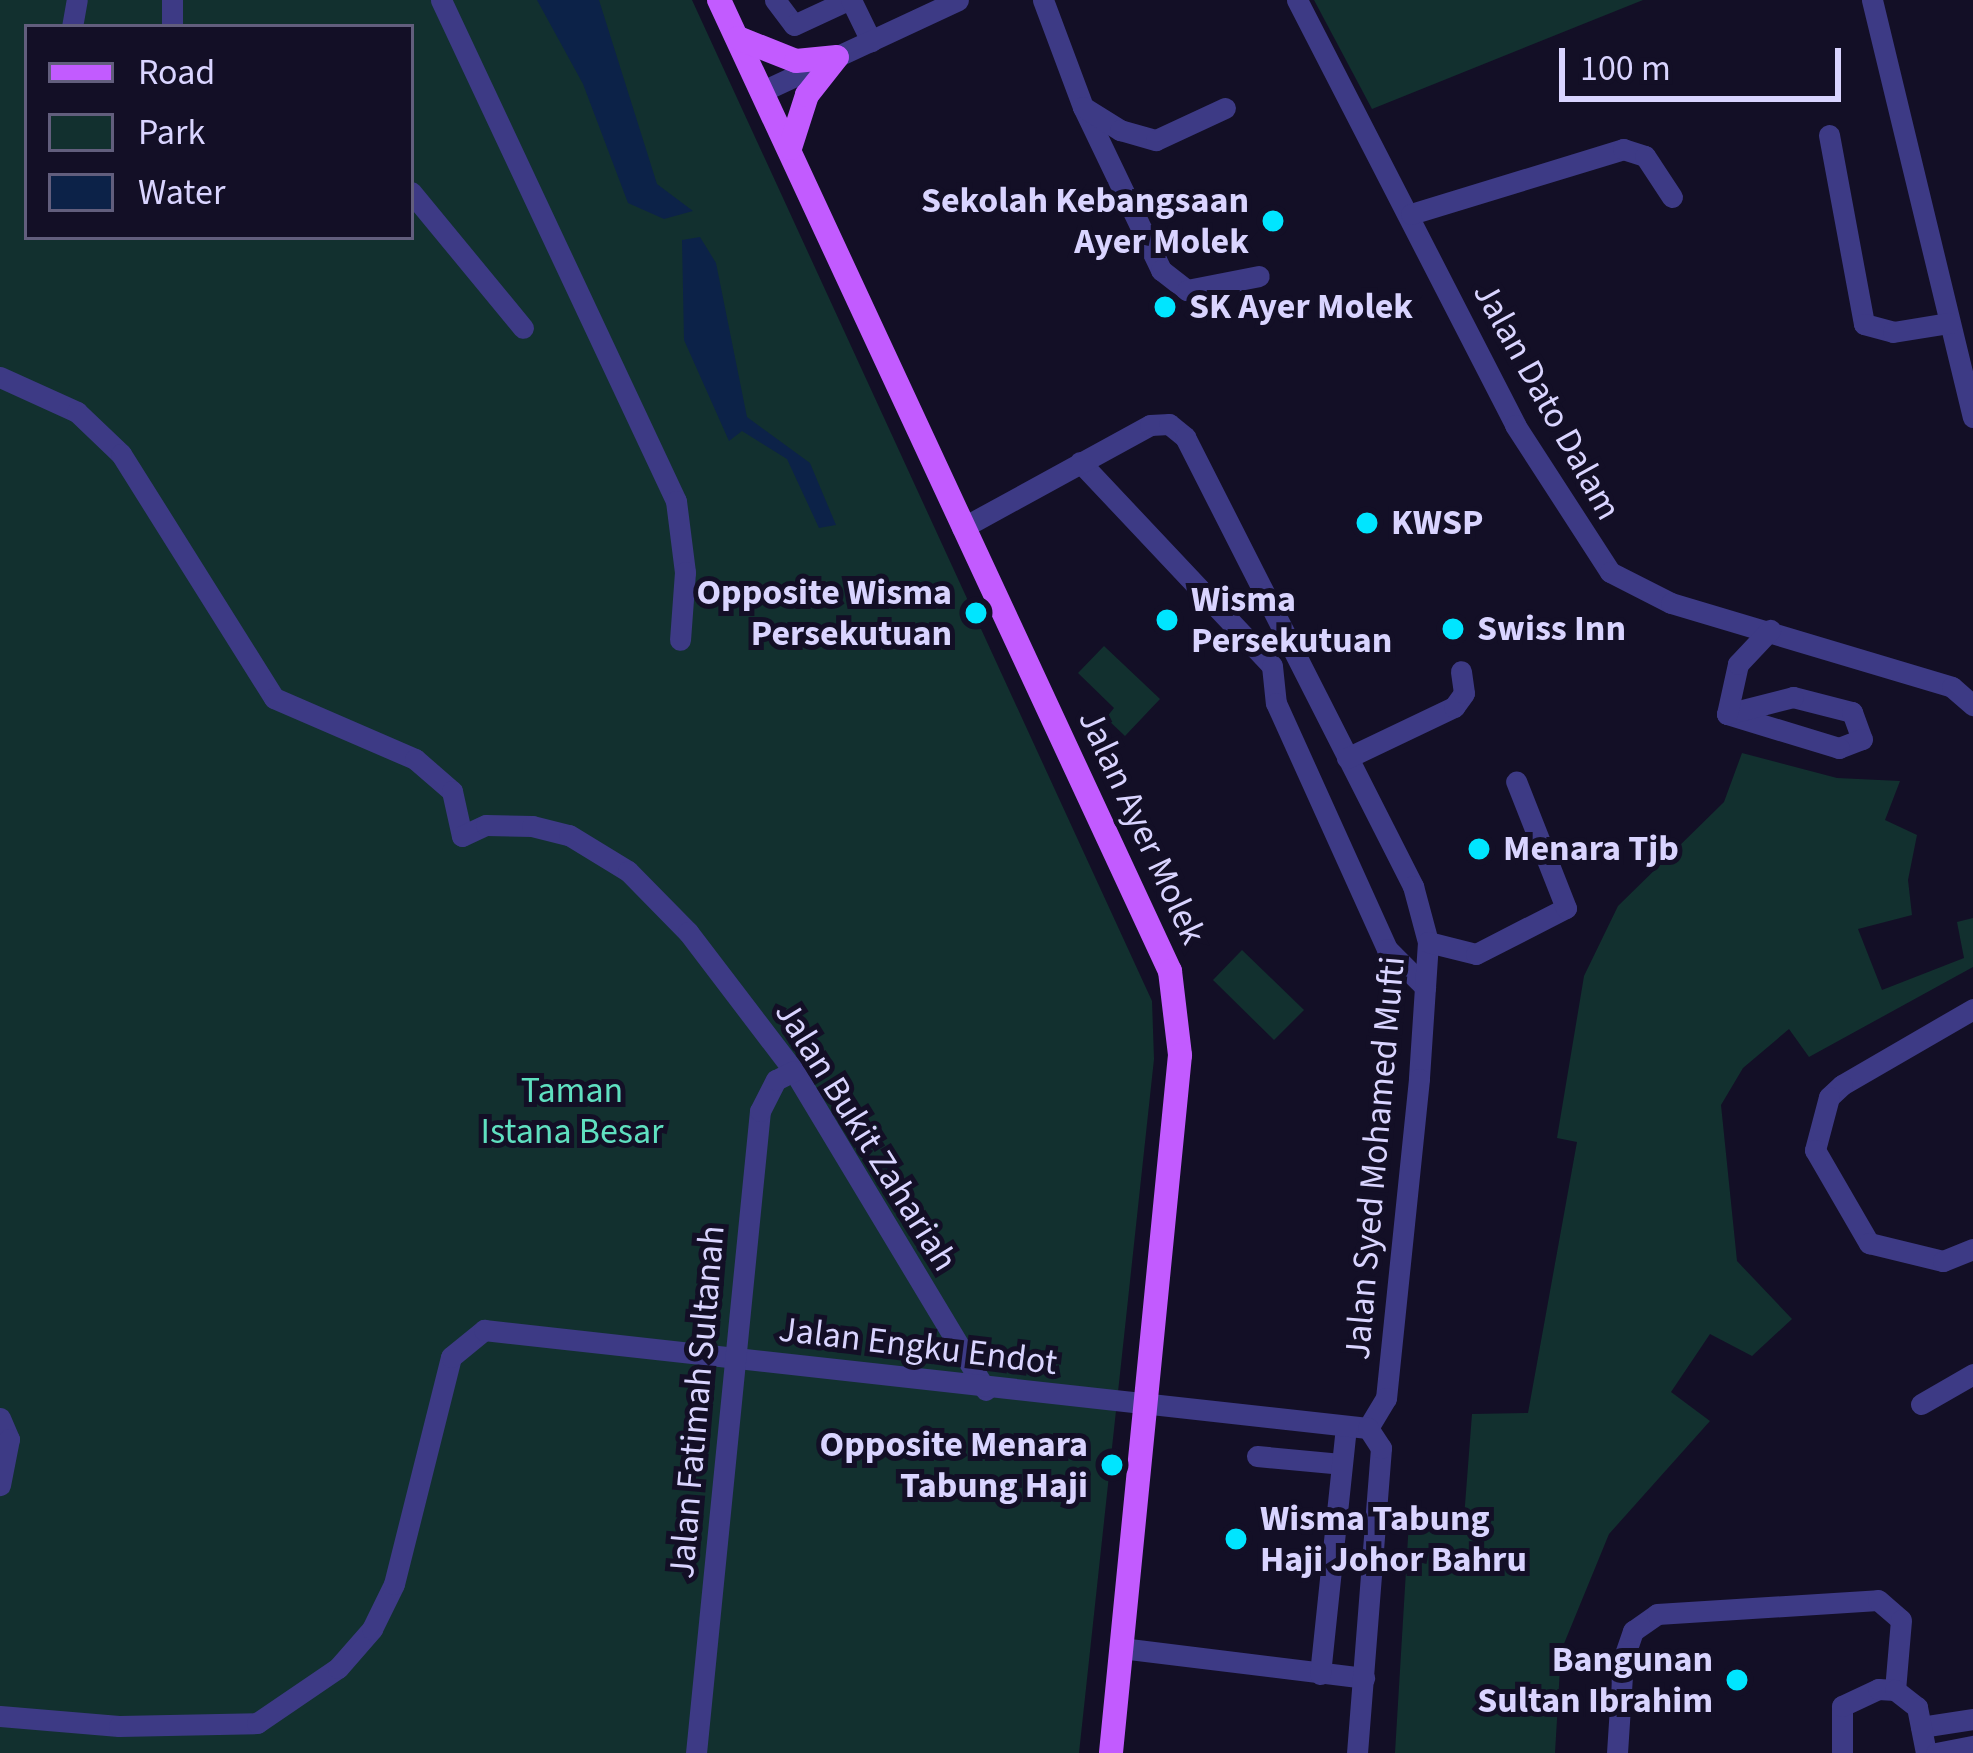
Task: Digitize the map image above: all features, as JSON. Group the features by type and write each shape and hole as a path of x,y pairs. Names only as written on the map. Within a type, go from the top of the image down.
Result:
{"main road":[{"name":"Jalan Ayer Molek","path":"719,0 1175,994 1180,1055 1112,1753"},
{"path":"738,38 796,61 836,57"},
{"path":"790,148 807,95 836,57"}],"street":[{"path":"441,0 676,501 686,572 680,640"},
{"path":"775,0 794,25 850,0 871,41"},
{"path":"763,92 958,0"},
{"path":"1043,0 1083,106 1173,283 1204,290 1259,276"},
{"name":"Jalan Dato Dalam","path":"1298,0 1412,214 1515,424 1610,572 1637,590 1963,684 1973,705"},
{"path":"1872,0 1948,323 1972,405"},
{"path":"1083,106 1156,140 1226,108"},
{"path":"1829,135 1864,324 1893,332 1948,323"},
{"path":"1412,214 1622,149 1646,156 1672,197"},
{"path":"414,196 523,328"},
{"name":"Jalan Bukit Zahariah","path":"0,377 77,412 121,454 274,698 416,759 452,791 462,836 487,825 532,826 569,835 628,871 688,932 794,1071 986,1390"},
{"name":"Jalan Syed Mohamed Mufti","path":"962,527 1150,425 1169,424 1185,437 1413,886 1428,942 1386,1398 1357,1427 1341,1464 1320,1674"},
{"path":"1080,462 1105,494 1272,666 1276,703 1387,950 1425,987"},
{"path":"1726,714 1738,664 1770,630"},
{"path":"1347,758 1454,707 1464,693 1461,671"},
{"path":"1793,697 1852,712 1864,729 1862,739 1839,748 1726,714 1793,697"},
{"path":"1428,942 1476,954 1566,908 1516,781"},
{"path":"1973,1009 1842,1085 1829,1097 1815,1150 1869,1243 1943,1261 1973,1249"},
{"name":"Jalan Fatimah Sultanah","path":"696,1753 760,1111 776,1080 794,1071"},
{"name":"Jalan Engku Endot","path":"0,1716 119,1726 257,1724 338,1667 372,1629 394,1584 451,1357 463,1341 484,1330 737,1356 1144,1409 1357,1427"},
{"path":"1922,1403 1973,1375"},
{"path":"0,1418 9,1439 0,1485"},
{"path":"1357,1427 1381,1448 1358,1753"},
{"path":"1257,1456 1341,1464"},
{"path":"1617,1753 1623,1660 1633,1631 1657,1614 1878,1600 1900,1620 1894,1690"},
{"path":"1121,1648 1364,1678"},
{"path":"1842,1753 1843,1706 1854,1695 1894,1690 1917,1707 1926,1753"},
{"path":"1921,1727 1973,1719"},
{"path":"1936,1753 1973,1746"}],"green space":[{"name":"Taman Istana Besar","path":"0,0 692,0 1152,1001 1154,1059 1079,1753 0,1753"},
{"path":"1314,0 1643,0 1372,109"},
{"path":"1104,646 1160,699 1125,736 1106,718 1114,708 1078,673"},
{"path":"1742,753 1837,778 1900,781 1885,820 1917,835 1908,880 1912,915 1858,929 1882,990 1964,958 1957,922 1973,918 1973,967 1809,1057 1789,1029 1743,1068 1721,1105 1737,1261 1792,1319 1752,1356 1710,1334 1671,1392 1710,1421 1609,1534 1561,1651 1555,1753 1395,1753 1409,1521 1464,1518 1472,1414 1528,1413 1577,1142 1557,1138 1584,976 1618,906 1724,802"},
{"path":"1242,950 1304,1010 1274,1040 1213,980"}],"water":[{"path":"537,0 599,0 657,184 693,211 664,219 628,203 583,84"},
{"path":"700,237 716,263 747,417 810,463 836,525 819,528 787,459 742,431 729,441 684,340 682,240"}],"place":[{"name":"Sekolah Kebangsaan Ayer Molek","path":"1273,221"},
{"name":"SK Ayer Molek","path":"1165,307"},
{"name":"KWSP","path":"1367,523"},
{"name":"Opposite Wisma Persekutuan","path":"976,613"},
{"name":"Wisma Persekutuan","path":"1167,620"},
{"name":"Swiss Inn","path":"1453,629"},
{"name":"Menara Tjb","path":"1479,849"},
{"name":"Opposite Menara Tabung Haji","path":"1112,1465"},
{"name":"Wisma Tabung Haji Johor Bahru","path":"1236,1539"},
{"name":"Bangunan Sultan Ibrahim","path":"1737,1680"}]}
